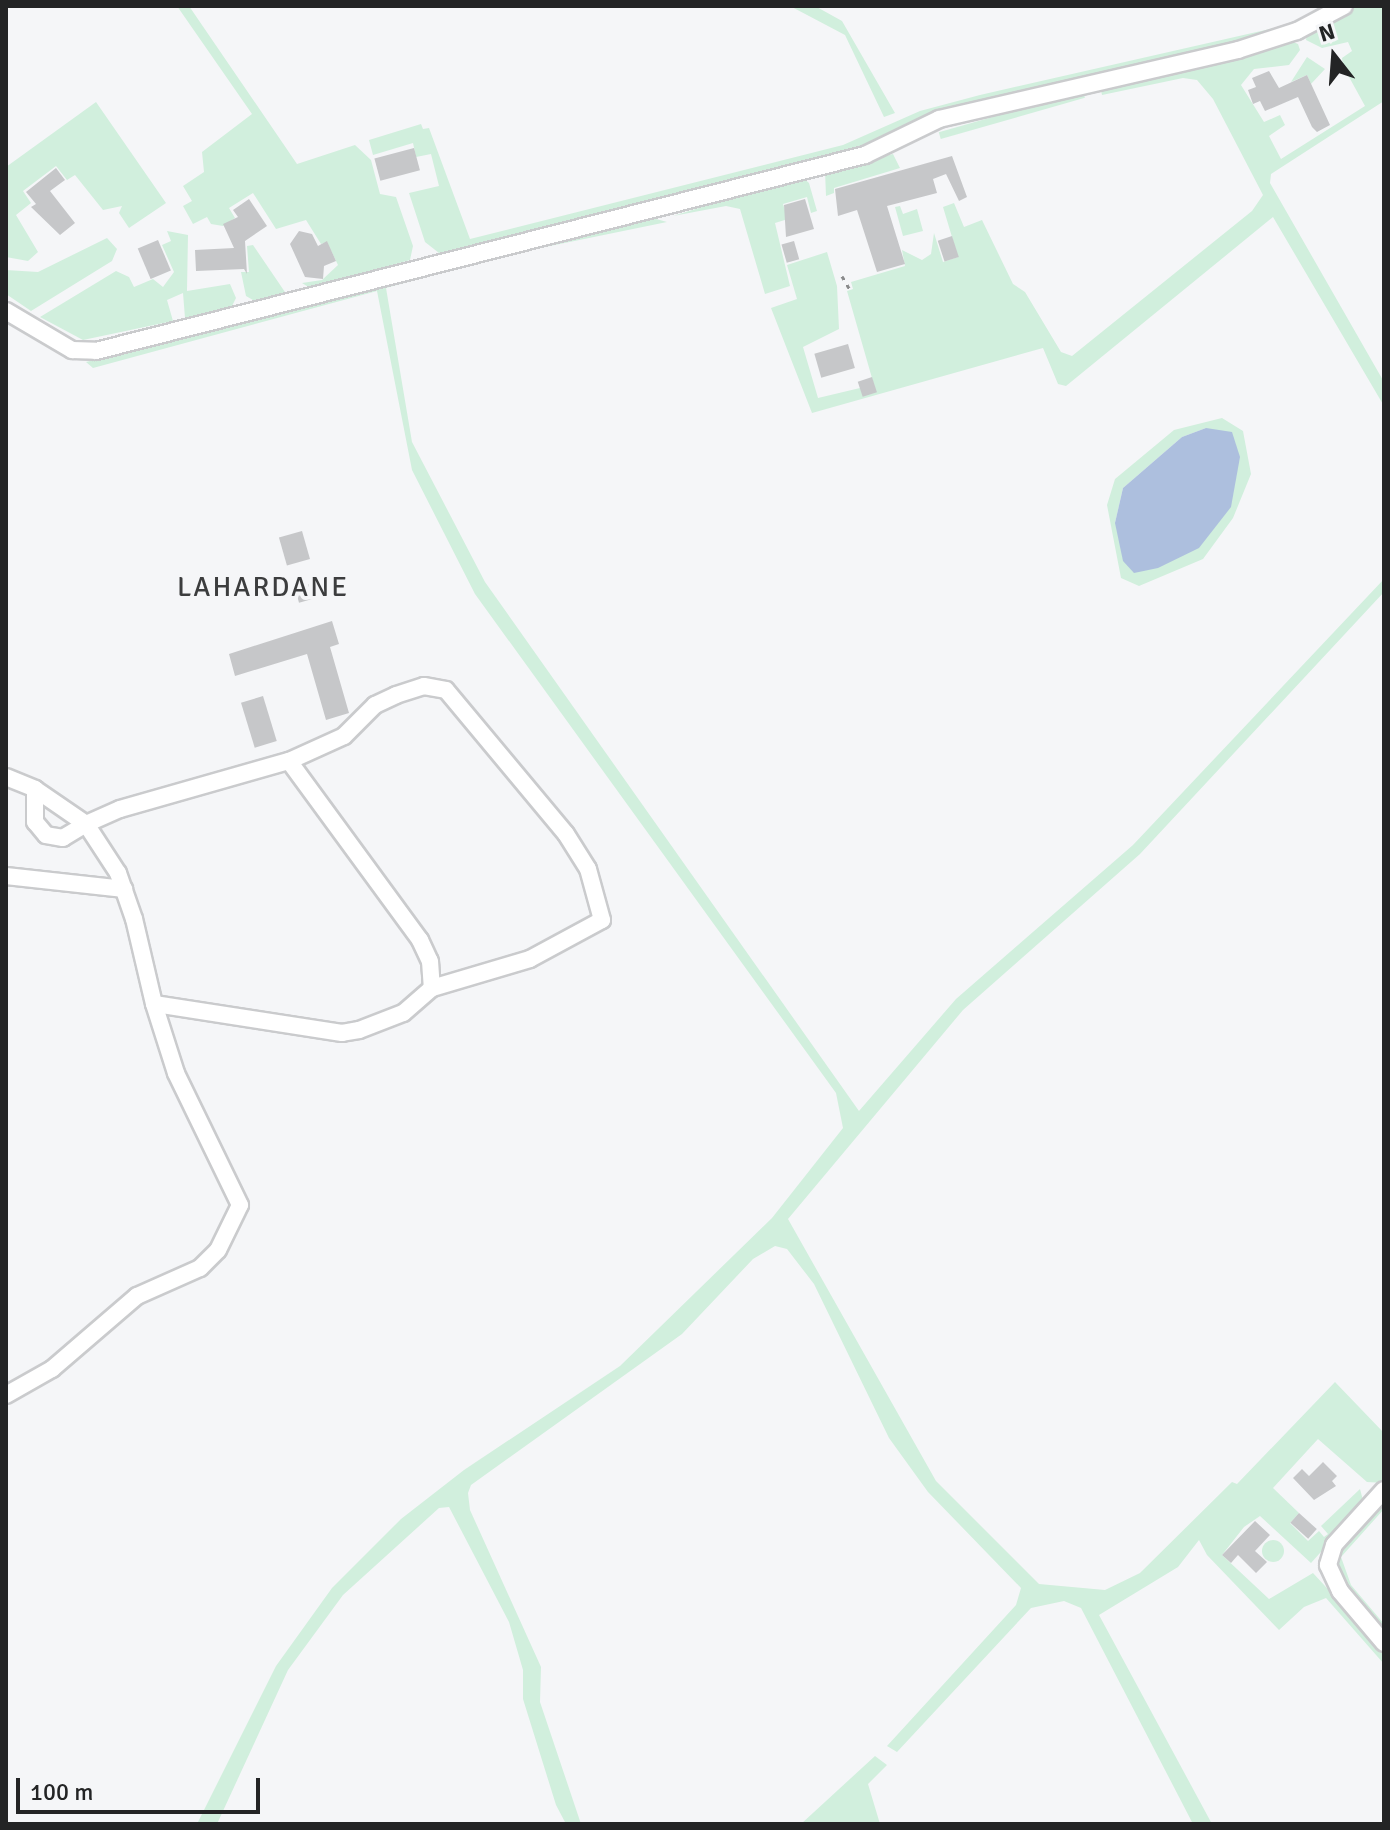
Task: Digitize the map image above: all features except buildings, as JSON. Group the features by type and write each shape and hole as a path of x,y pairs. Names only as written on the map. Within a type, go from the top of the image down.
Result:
{"street":[{"path":"6,311 62,345 96,351 865,155 939,119 1238,50 1297,31 1344,6"},
{"path":"35,789 35,822 46,835 63,838 120,809 289,761 344,736 375,705 396,695 424,686 446,690 566,834 588,869 602,920 530,959 432,988 382,1025 342,1033 154,1004"},
{"path":"289,761 420,940 430,961 432,988"},
{"path":"6,777 35,789 86,824 104,845 124,889 154,1004 176,1073 240,1205 218,1250 200,1268 137,1296 52,1369 6,1395"},
{"path":"6,876 124,889"},
{"path":"1384,1490 1334,1545 1328,1565 1340,1591 1384,1643"}],"path":[{"path":"842,276 850,290"}],"green space":[{"path":"177,6 189,6 297,164 355,145 371,160 380,194 396,197 413,246 410,260 310,288 302,283 322,280 338,265 327,242 321,244 306,220 276,229 253,193 229,208 235,218 223,226 211,224 207,217 193,224 183,206 192,201 183,186 204,172 202,152 252,114"},
{"path":"790,6 815,6 842,21 895,113 884,117 845,35"},
{"path":"1353,6 1384,6 1384,101 1271,174 1270,183 1384,382 1384,406 1273,217 1066,386 1058,384 1043,348 812,413 771,308 797,299 787,265 827,252 837,286 839,329 803,347 818,398 860,388 876,392 847,291 853,289 851,282 905,266 902,250 922,260 931,254 934,233 943,262 958,257 943,207 954,203 964,227 982,220 1013,284 1025,292 1061,352 1072,356 1252,211 1263,195 1213,99 1197,80 1183,78 1102,95 1100,86 1230,60 1288,40 1298,44 1300,50 1289,65 1254,69 1241,85 1264,122 1280,115 1285,125 1269,136 1281,159 1365,106 1343,66 1342,58 1352,51 1348,42 1322,48 1306,40 1307,32"},
{"path":"1274,28 1275,34 981,102 881,144 439,253 425,242 409,193 439,186 431,154 416,157 413,143 373,155 369,140 421,124 423,129 429,128 470,239 843,145 920,111 980,95"},
{"path":"1307,57 1325,69 1311,84 1307,75 1291,82"},
{"path":"1083,91 1085,98 941,139 939,132"},
{"path":"96,102 166,203 129,228 119,213 122,206 103,210 75,175 67,180 56,166 23,191 31,203 16,215 38,252 28,261 6,257 6,167"},
{"path":"893,154 900,168 834,188 834,193 826,196 825,171"},
{"path":"801,176 809,183 817,211 811,213 807,197 783,204 788,219 775,223 790,286 765,294 740,209 726,206 673,216"},
{"path":"900,206 903,214 917,209 923,231 903,236 895,207"},
{"path":"649,217 667,222 511,254 386,288 412,442 485,582 859,1111 956,999 1133,845 1384,579 1384,592 1140,854 963,1010 788,1219 936,1481 1039,1584 1105,1590 1140,1573 1232,1482 1237,1484 1335,1382 1384,1433 1384,1483 1367,1482 1318,1439 1273,1488 1299,1513 1290,1523 1308,1541 1319,1531 1324,1537 1328,1534 1321,1526 1360,1489 1364,1504 1311,1563 1260,1516 1244,1527 1222,1555 1269,1599 1313,1573 1384,1650 1384,1664 1326,1598 1304,1607 1279,1630 1207,1555 1199,1540 1178,1567 1099,1615 1212,1824 1193,1824 1081,1608 1064,1601 1031,1608 897,1752 887,1746 1016,1605 1021,1588 928,1492 889,1438 814,1284 787,1249 775,1246 753,1259 682,1334 471,1485 468,1493 470,1510 541,1667 540,1702 581,1824 566,1824 556,1805 523,1699 523,1670 509,1622 449,1507 439,1508 343,1595 288,1670 217,1824 197,1824 276,1666 332,1588 401,1519 464,1470 620,1366 772,1218 843,1128 836,1093 475,594 412,470 377,291 93,368 86,362"},
{"path":"167,231 188,235 187,291 230,284 236,298 232,306 185,318 183,293 167,300 173,321 83,340 40,317 116,271 129,277 134,287 153,279 163,287 174,272 162,245 171,241"},
{"path":"107,238 117,249 112,261 31,311 6,294 6,270 38,272"},
{"path":"253,245 287,295 258,303 246,296 241,272 249,272 247,246"},
{"path":"1222,418 1243,431 1251,474 1233,518 1203,559 1139,586 1121,578 1107,505 1115,479 1174,430","holes":["1206,428 1115,523 1123,488 1182,437"]},
{"path":"1384,1498 1384,1509 1341,1557 1351,1585 1384,1624 1384,1636 1336,1575 1335,1552"},
{"path":"1273,1540 1284,1551 1273,1562 1262,1551"},
{"path":"875,1756 887,1765 868,1784 880,1824 801,1824"}],"water":[{"path":"1206,428 1232,432 1240,457 1231,507 1199,548 1158,568 1134,573 1123,561 1115,523 1123,488 1182,437"}],"district":[{"name":"LAHARDANE","path":"263,587"}]}
